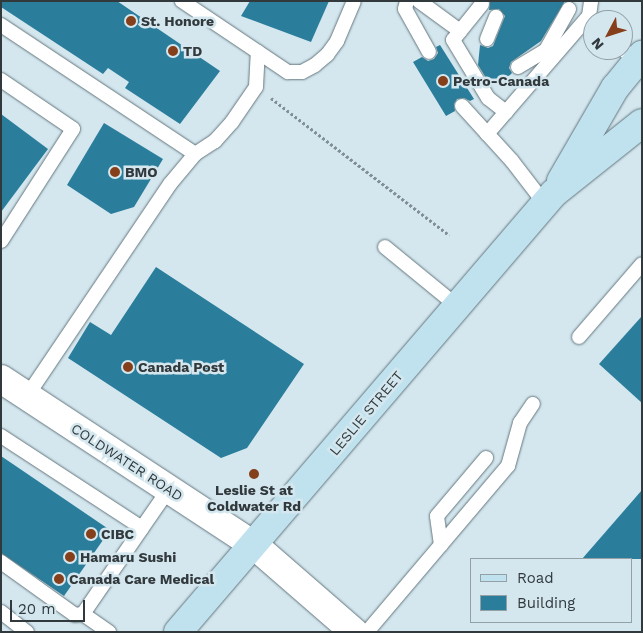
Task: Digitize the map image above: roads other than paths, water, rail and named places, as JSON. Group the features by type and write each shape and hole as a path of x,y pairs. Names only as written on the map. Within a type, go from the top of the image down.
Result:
{"main road":[{"name":"LESLIE STREET","path":"178,632 549,199 634,56"},
{"name":"LESLIE STREET","path":"549,199 642,123"}],"street":[{"name":"COLDWATER ROAD","path":"1,378 254,545 354,632"}],"lane":[{"path":"182,1 288,72 302,72 315,65 327,55 337,41 354,1"},
{"path":"407,1 404,9 429,52"},
{"path":"419,1 460,31"},
{"path":"482,4 453,40 488,98 506,112"},
{"path":"487,134 506,112 545,52 569,10"},
{"path":"487,39 496,17"},
{"path":"518,67 545,52 583,24"},
{"path":"1,25 195,154"},
{"path":"545,52 553,27"},
{"path":"27,396 154,207 195,154 215,141 232,122 256,87 258,52"},
{"path":"1,80 73,129 1,241"},
{"path":"462,106 549,199"},
{"path":"385,247 457,306"},
{"path":"579,336 642,264"},
{"path":"367,632 508,466 520,423 533,404"},
{"path":"1,436 142,528"},
{"path":"440,545 437,516 486,458"},
{"path":"83,614 169,489"},
{"path":"1,562 75,615 83,614 109,632"},
{"path":"1,612 27,632"}],"place":[{"name":"St. Honore","path":"131,21"},
{"name":"TD","path":"173,51"},
{"name":"Petro-Canada","path":"443,81"},
{"name":"BMO","path":"115,172"},
{"name":"Canada Post","path":"128,367"},
{"name":"Leslie St at Coldwater Rd","path":"254,474"},
{"name":"CIBC","path":"91,534"},
{"name":"Hamaru Sushi","path":"70,557"},
{"name":"Canada Care Medical","path":"59,579"}]}
